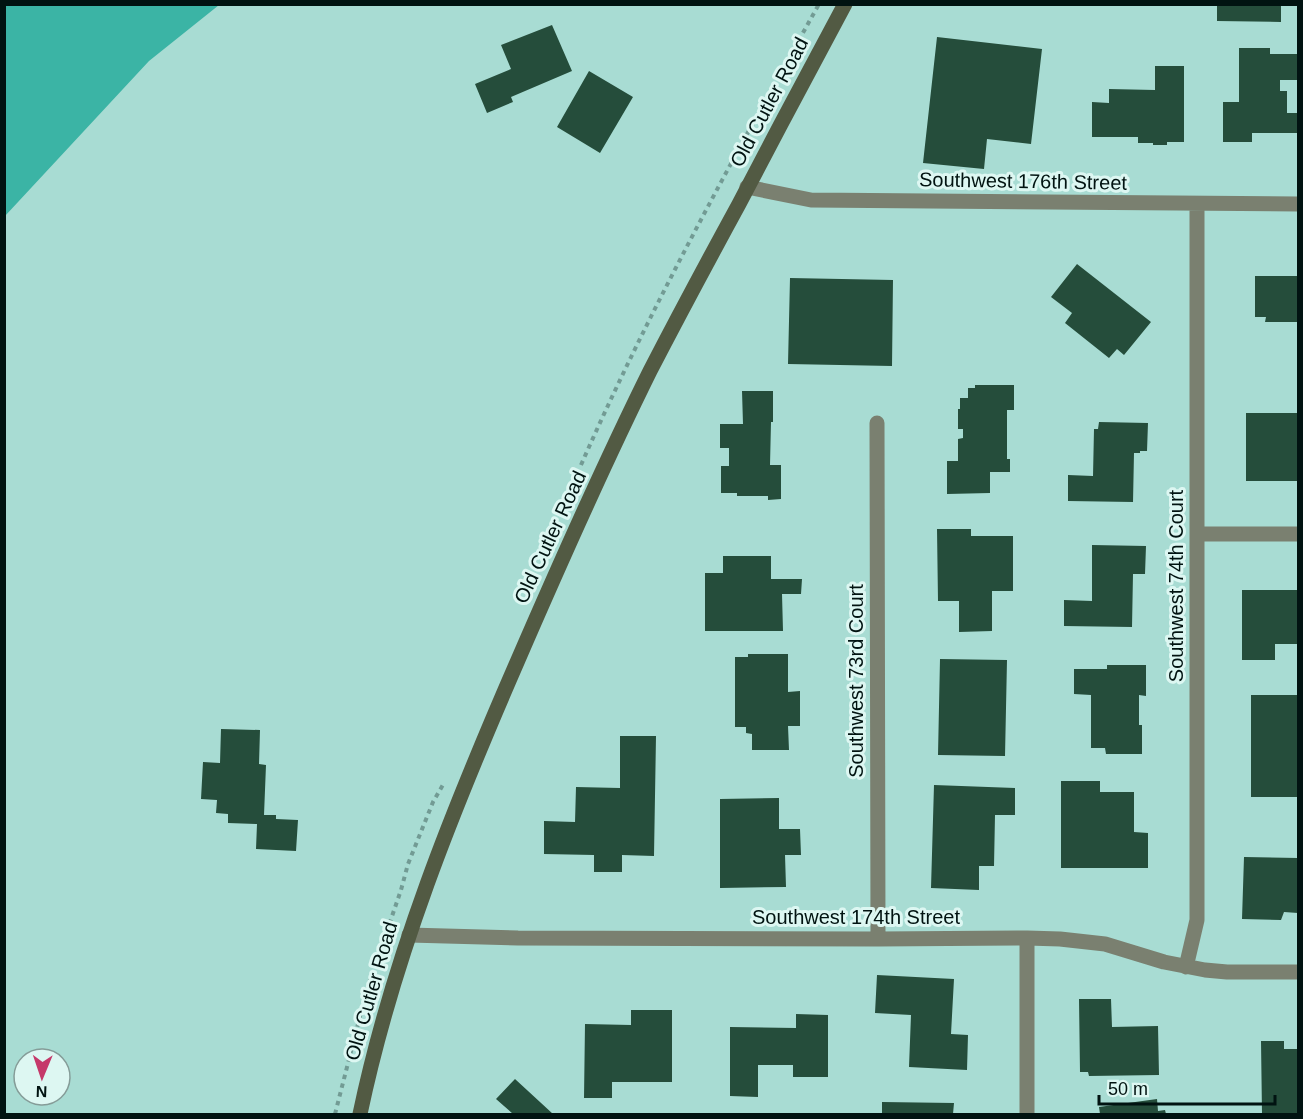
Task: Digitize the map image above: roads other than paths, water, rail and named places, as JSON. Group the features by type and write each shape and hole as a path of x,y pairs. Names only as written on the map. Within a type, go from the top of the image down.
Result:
{"main road":[{"name":"Old Cutler Road","path":"360,1114 378,1037 409,935 488,728 548,591 649,373 845,4"}],"street":[{"name":"Southwest 176th Street","path":"747,187 811,200 1299,204"},
{"name":"Southwest 74th Court","path":"1186,967 1197,920 1197,204"},
{"name":"Southwest 73rd Court","path":"877,423 878,939"},
{"path":"1197,534 1299,534"},
{"name":"Southwest 174th Street","path":"409,935 518,938 1027,938 1105,944 1186,967 1227,972 1299,972"},
{"path":"1027,938 1027,1114"}]}
